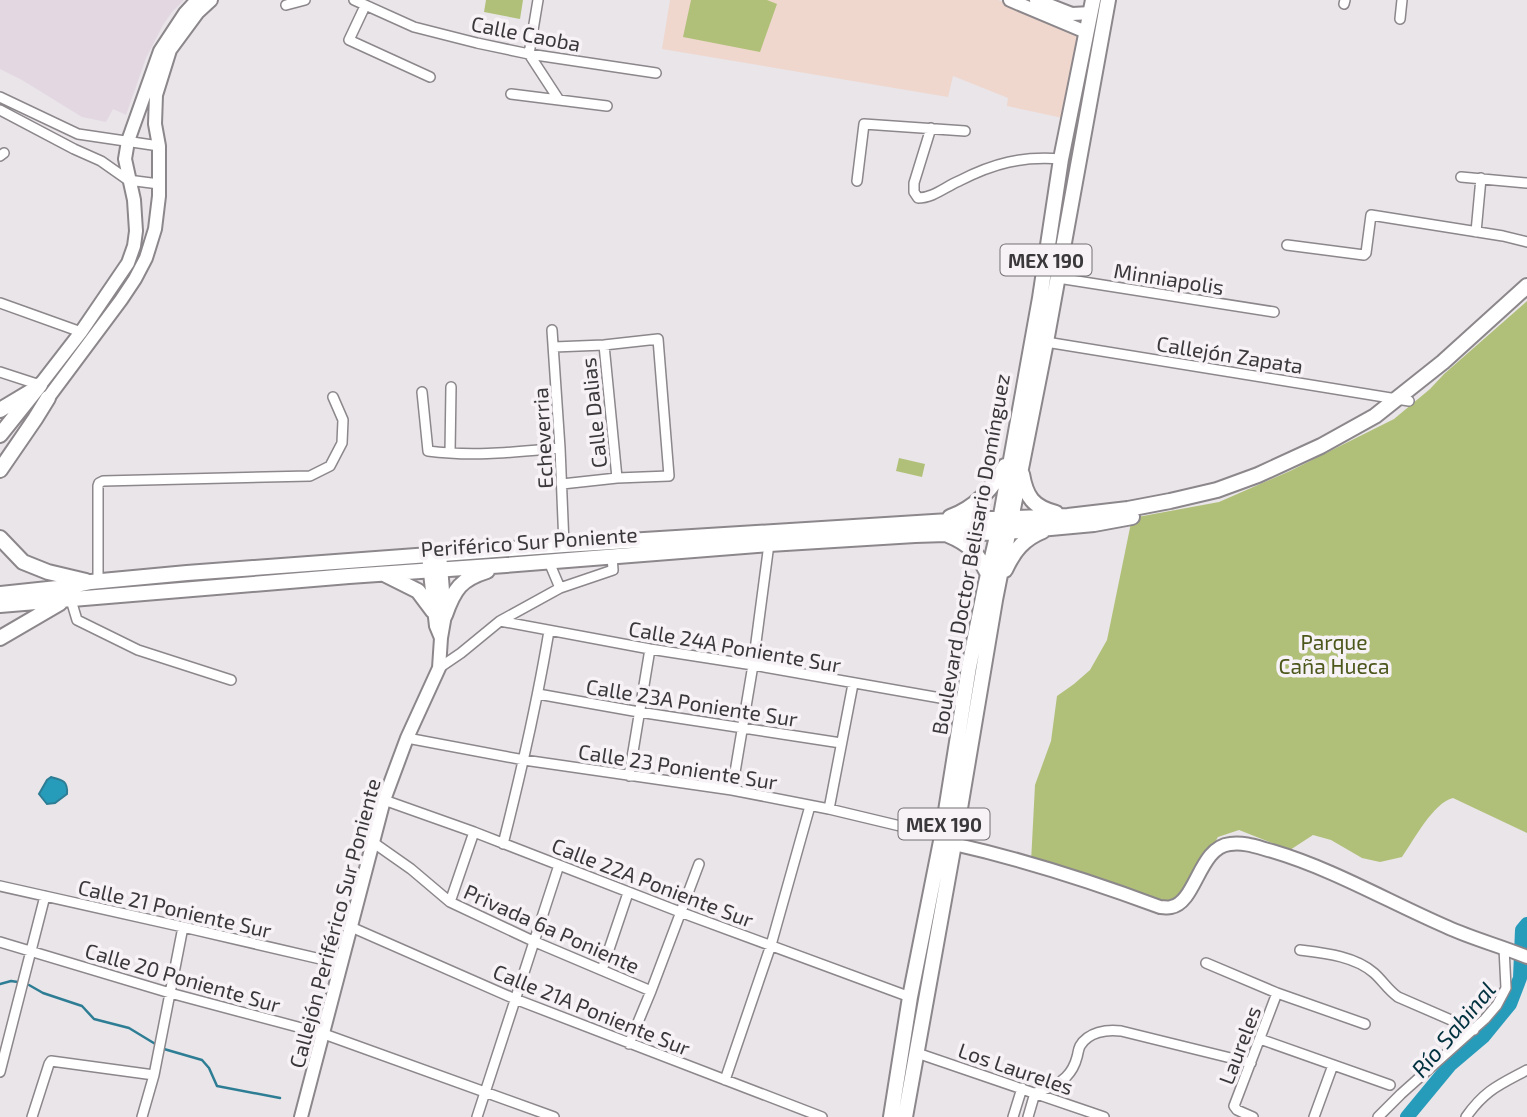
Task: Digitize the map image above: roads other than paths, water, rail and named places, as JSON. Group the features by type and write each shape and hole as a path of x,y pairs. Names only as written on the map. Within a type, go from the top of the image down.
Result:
{"main road":[{"path":"0,453 40,389 128,263 134,246 136,216 125,159 128,141 160,51 197,0"},
{"path":"0,435 135,279 146,258 155,229 159,184 156,95 170,50 198,12 211,0"},
{"path":"1010,0 1086,32"},
{"path":"1036,0 1072,13 1092,7"},
{"name":"Boulevard Doctor Belisario Domínguez","path":"1016,458 1046,342 1108,0"},
{"name":"Boulevard Doctor Belisario Domínguez","path":"891,1117 910,997 948,840 998,587 1004,525 1061,159 1092,7"},
{"path":"1004,525 1171,501 1217,490 1258,475 1321,446 1404,400 1527,286"},
{"path":"1004,525 1055,527 1094,524 1219,497 1318,453 1383,419 1527,295"},
{"path":"0,410 40,389"},
{"path":"0,470 35,419 40,389"},
{"path":"1016,458 1026,489 1037,506 1068,516"},
{"path":"988,574 980,558 969,546 939,528 972,507 1016,458"},
{"name":"Boulevard Doctor Belisario Domínguez","path":"905,1117 948,840 963,702 988,574 1004,525"},
{"name":"Periférico Sur Poniente","path":"95,581 434,562 564,545 748,540 1004,525"},
{"path":"998,587 1018,546 1029,537 1055,527"},
{"name":"Periférico Sur Poniente","path":"0,605 382,573 434,562 506,565 748,540 769,544 793,537"},
{"path":"0,538 23,562 48,572 95,581"},
{"path":"434,562 441,638 439,668"},
{"path":"439,613 459,584 474,575 506,565"},
{"path":"382,573 418,591 439,613"},
{"path":"0,594 67,587 95,581"},
{"path":"0,638 68,600"},
{"name":"Callejón Periférico Sur Poniente","path":"301,1117 384,800 407,738 439,668"},
{"path":"948,840 1079,878 1160,906 1171,907 1180,904 1187,895 1210,855 1226,844 1244,843 1300,860 1449,928 1527,957"}],"street":[{"path":"286,5 305,0"},
{"name":"Calle Caoba","path":"354,0 414,27 529,54 656,73"},
{"path":"537,0 529,54 559,100"},
{"path":"1401,19 1402,0"},
{"path":"365,6 349,40 430,77"},
{"path":"511,94 607,106"},
{"path":"0,97 78,134 159,146"},
{"path":"0,110 101,161 128,180 159,184"},
{"path":"857,181 864,124 965,131"},
{"path":"931,128 914,183 914,192 919,198 927,198 959,180 1012,161 1033,158 1061,159"},
{"path":"1461,177 1527,183"},
{"path":"1476,232 1481,178"},
{"path":"1287,245 1364,255 1371,215 1527,242"},
{"name":"Minniapolis","path":"1058,278 1274,312"},
{"path":"0,303 81,332"},
{"name":"Echeverria","path":"552,330 564,545"},
{"path":"554,347 658,339 669,475 562,484"},
{"name":"Callejón Zapata","path":"1046,342 1404,400"},
{"name":"Calle Dalias","path":"604,345 617,478"},
{"path":"0,372 40,389"},
{"path":"450,387 450,453"},
{"path":"422,392 428,451 482,455 560,448"},
{"path":"95,581 99,483 310,477 330,466 342,443 343,420 333,397"},
{"path":"732,790 753,665 769,544"},
{"name":"Callejón Periférico Sur Poniente","path":"439,668 500,621 560,588 613,570 612,556"},
{"path":"549,562 560,588"},
{"path":"68,600 77,620 138,650 230,680"},
{"name":"Calle 24A Poniente Sur","path":"500,621 963,702"},
{"path":"503,844 524,760 549,631"},
{"path":"628,776 650,649"},
{"path":"829,809 853,684"},
{"name":"Calle 23A Poniente Sur","path":"538,694 841,743"},
{"name":"Calle 23 Poniente Sur","path":"407,738 524,760 732,790 829,809 948,840"},
{"name":"Calle 22A Poniente Sur","path":"384,800 910,997"},
{"path":"725,1080 771,945 810,806"},
{"path":"450,902 474,832"},
{"name":"Privada 6a Poniente","path":"374,843 411,869 450,902 651,991"},
{"path":"629,1044 699,864"},
{"path":"477,1117 559,865"},
{"name":"Calle 21 Poniente Sur","path":"0,886 342,964"},
{"path":"602,970 628,893"},
{"path":"0,1072 45,896"},
{"path":"142,1117 154,1075 183,927"},
{"name":"Calle 21A Poniente Sur","path":"351,927 515,999 821,1117"},
{"name":"Calle 20 Poniente Sur","path":"0,942 170,993 324,1034 554,1117"},
{"path":"1378,1117 1474,1030 1497,1005 1506,988 1508,949"},
{"path":"1300,950 1343,957 1370,970 1398,997 1474,1030"},
{"path":"1206,963 1278,993 1365,1024"},
{"name":"Laureles","path":"1253,1117 1234,1106 1278,993"},
{"path":"1028,1117 1035,1093 1055,1086 1065,1078 1072,1069 1080,1046 1088,1038 1109,1029 1251,1063"},
{"path":"1260,1038 1390,1085"},
{"name":"Los Laureles","path":"917,1053 1104,1117"},
{"path":"32,1117 51,1062 154,1075"},
{"path":"1314,1117 1333,1065"},
{"path":"1466,1117 1488,1091 1527,1070"},
{"path":"1013,1117 1022,1088"}],"water":[{"path":"51,777 64,782 67,794 55,803 47,804 39,794"}],"waterway":[{"name":"Río Sabinal","path":"1407,1117 1450,1065 1483,1037 1510,1004 1520,978 1522,930 1527,924"},
{"path":"0,984 18,982"},
{"path":"29,985 43,993 82,1006 94,1019 129,1028 157,1045"},
{"path":"164,1049 202,1060 217,1086 280,1098"}],"park label":[{"name":"Parque Caña Hueca","path":"1334,653"}]}
